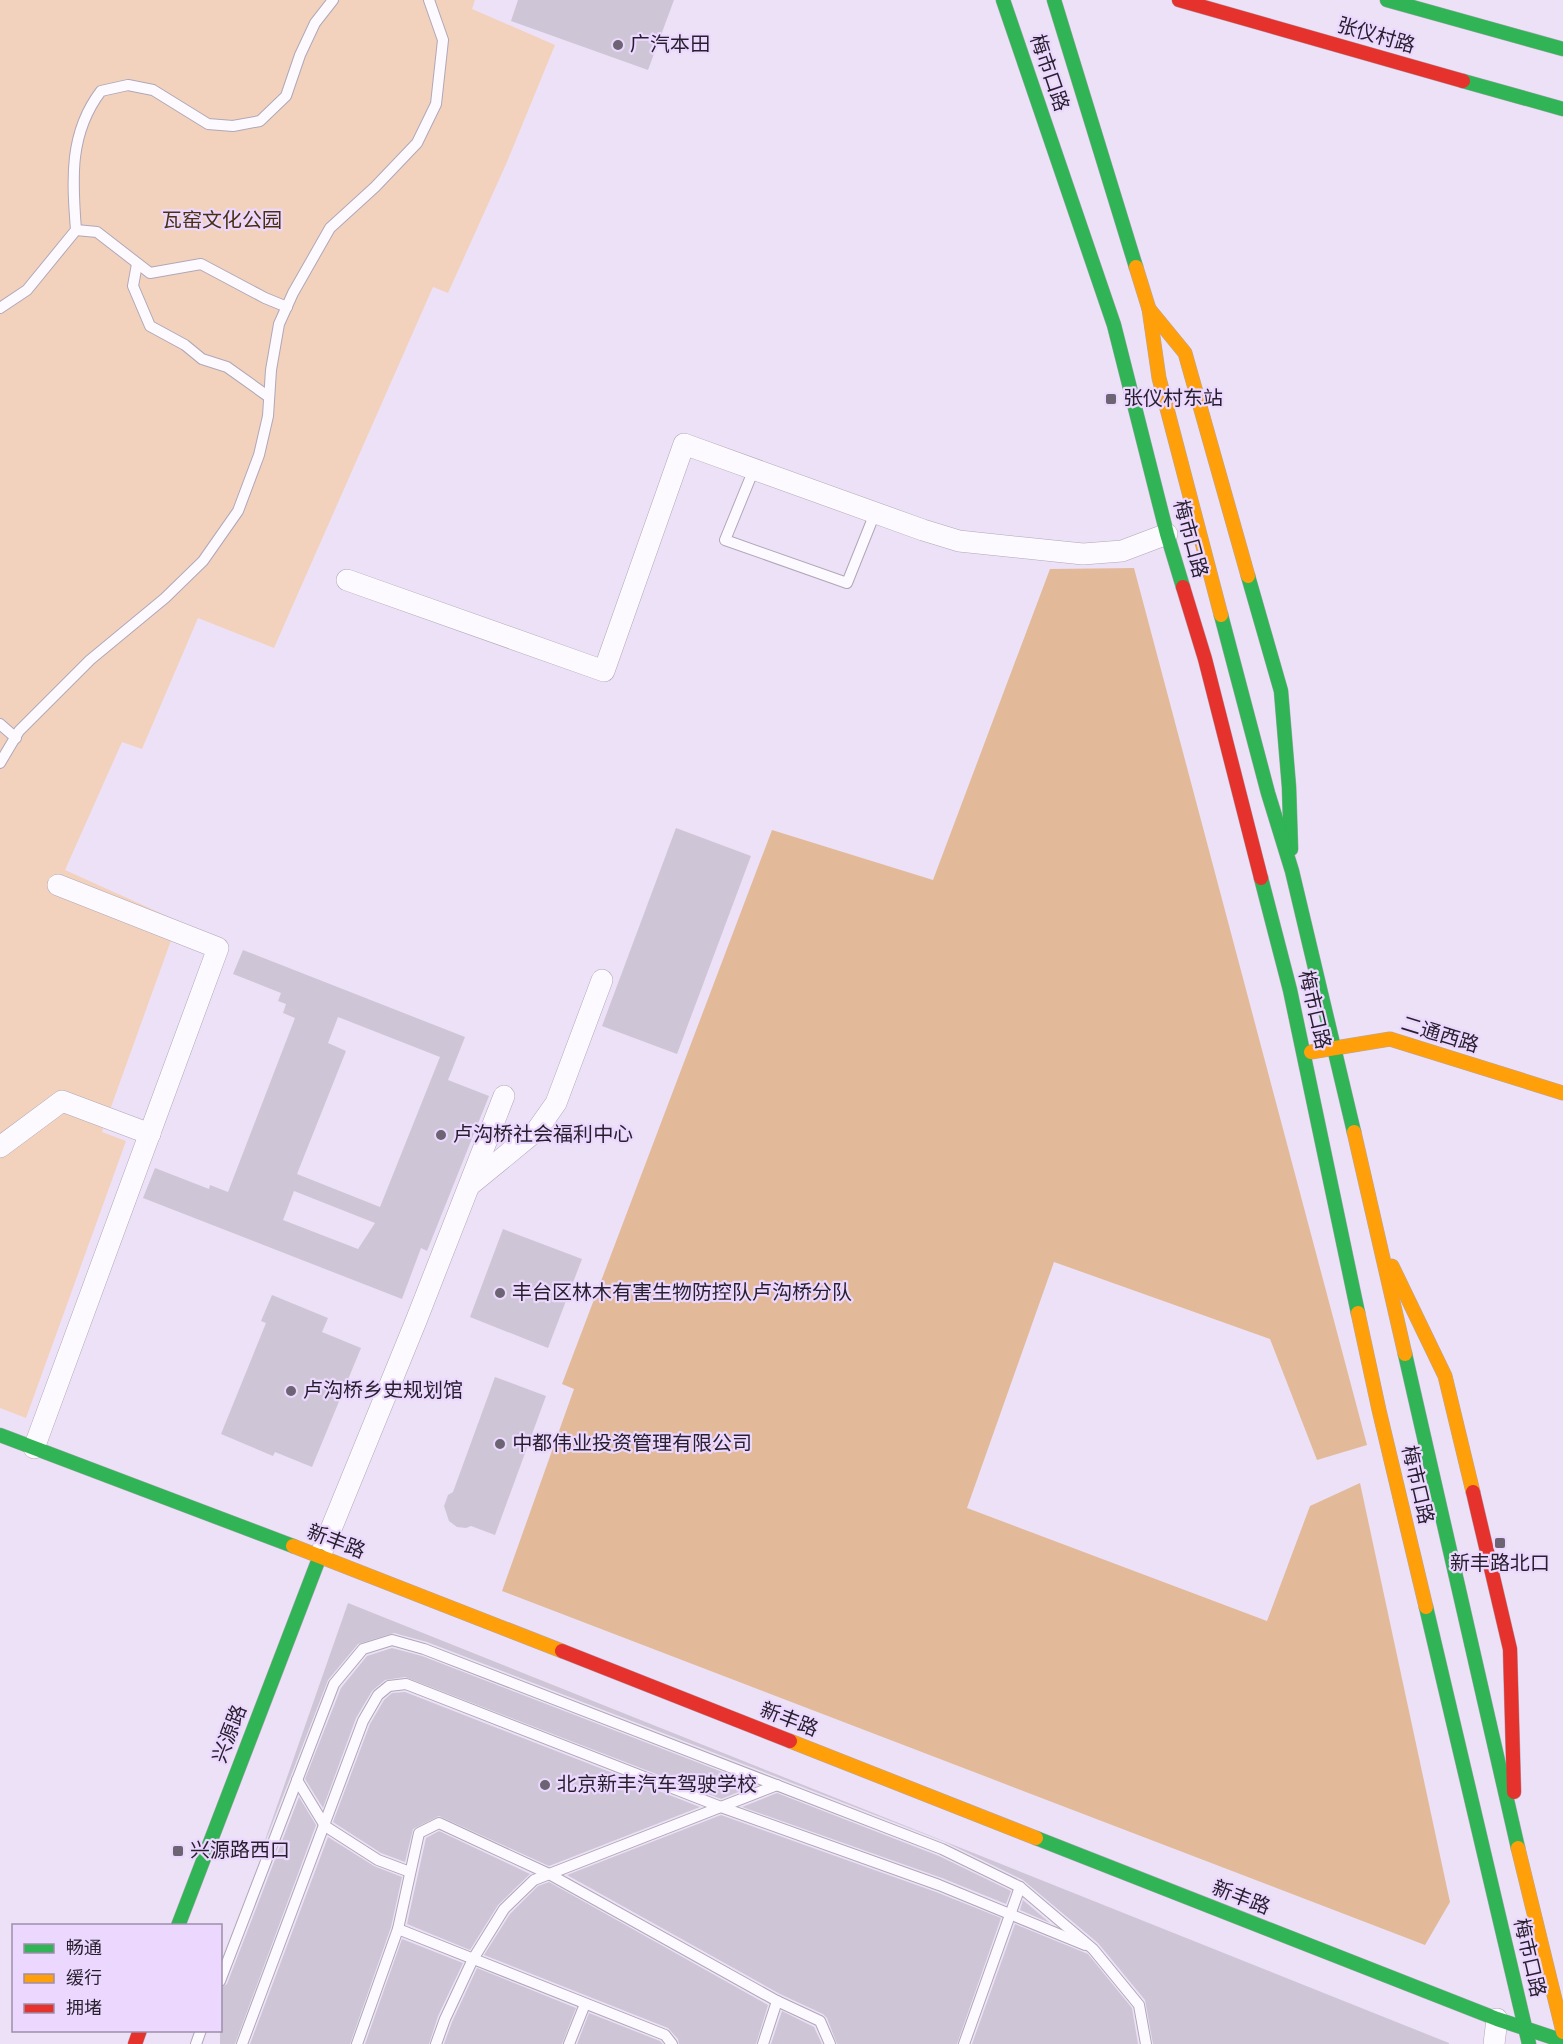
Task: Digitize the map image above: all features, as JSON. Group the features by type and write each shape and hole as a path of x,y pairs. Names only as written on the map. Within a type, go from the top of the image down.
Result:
{"main road":[{"name":"梅市口路","path":"1003,0 1114,325 1167,534 1204,659 1287,979 1379,1410 1529,2044"},
{"name":"梅市口路","path":"1054,0 1149,309 1159,378 1268,794 1292,871 1335,1048 1515,1838 1563,2032"},
{"name":"张仪村路","path":"1179,0 1563,109"},
{"name":"张仪村路","path":"1387,0 1563,49"},
{"path":"1149,309 1185,353 1281,691 1289,787 1292,871"},
{"name":"二通西路","path":"1304,1053 1390,1039 1563,1093"},
{"path":"1378,1238 1445,1376 1510,1649 1515,1838"},
{"name":"新丰路","path":"0,1435 320,1556 1497,2019 1563,2042"},
{"name":"兴源路","path":"179,1924 320,1556"}],"street":[{"path":"348,580 604,670 684,444 959,542 1083,554 1122,551 1167,534"},
{"path":"34,1448 218,948 58,885"},
{"path":"469,1185 537,1130 556,1103 602,980"},
{"path":"320,1556 504,1096"},
{"path":"0,1147 62,1101 150,1134"},
{"path":"1494,2044 1497,2019"}],"lane":[{"path":"0,308 27,290 76,230 74,196 79,130 88,108 101,91 128,86 153,90 208,123 233,126 260,121 286,96 300,55 315,23 333,0"},
{"path":"0,762 16,738 90,660 165,598 203,561 238,511 259,455 268,416 271,370 279,324 293,293 330,228 375,188 417,143 436,104 443,40 429,0"},
{"path":"76,230 98,232 150,273 201,264 287,307"},
{"path":"137,264 133,286 150,326 184,345 202,359 227,367 269,397"},
{"path":"754,469 725,540 847,583 875,513"},
{"path":"0,724 16,738"},
{"path":"222,1975 334,1684 363,1649 392,1640 424,1649 942,1849 1020,1887 1093,1949 1139,2006 1146,2044"},
{"path":"242,2044 363,1721 378,1695 389,1686 406,1684 721,1807 939,1885 1093,1949"},
{"path":"297,1780 325,1826 378,1860 410,1872"},
{"path":"436,2044 473,1959 504,1909 534,1880 777,1785"},
{"path":"357,2044 398,1929 419,1833 439,1823 549,1874 777,2001 820,2021 830,2044"},
{"path":"964,2044 1020,1887"},
{"path":"398,1929 665,2035 672,2044"},
{"path":"762,2044 777,2001"},
{"path":"569,2044 585,2004"}],"green space":[{"name":"瓦窑文化公园","path":"0,0 475,0 472,9 555,45 507,162 448,293 433,287 274,648 198,618 142,749 122,742 65,870 178,921 102,1132 126,1141 26,1418 0,1408"}],"shaded area":[{"path":"1134,568 1367,1445 1317,1460 1270,1339 1054,1262 967,1508 1267,1621 1310,1506 1360,1483 1450,1902 1425,1945 502,1591 574,1389 562,1384 772,830 933,880 1050,569"}],"building":[{"name":"广汽本田","path":"518,0 674,0 648,70 511,21"},
{"path":"676,828 751,856 677,1054 602,1026"},
{"name":"卢沟桥社会福利中心","path":"243,950 465,1037 448,1080 489,1096 427,1251 421,1248 402,1299 143,1198 155,1168 209,1189 210,1185 228,1192 295,1018 283,1013 286,1004 278,1001 281,993 233,974","holes":["338,1017 440,1057 380,1207 297,1174 346,1051 328,1043","294,1191 375,1223 358,1249 283,1220"]},
{"name":"丰台区林木有害生物防控队卢沟桥分队","path":"503,1229 582,1259 548,1348 470,1317"},
{"name":"卢沟桥乡史规划馆","path":"272,1295 328,1318 322,1332 361,1348 312,1467 275,1452 273,1456 221,1434 266,1323 261,1321"},
{"name":"中都伟业投资管理有限公司","path":"495,1377 546,1396 495,1535 471,1526 457,1527 449,1521 444,1506 448,1495 453,1492"},
{"path":"348,1603 1449,2043 1449,2044 1153,2044 1145,2000 1098,1943 1023,1880 945,1842 427,1642 394,1633 358,1644 328,1680 257,1863"},
{"path":"392,1648 422,1656 756,1785 721,1799 405,1677 385,1680 372,1691 356,1718 323,1808 305,1779 341,1688 367,1656"},
{"path":"405,1692 700,1807 549,1866 439,1816 413,1829 405,1862 381,1853 333,1822 370,1724 384,1700 392,1693"},
{"path":"777,1793 939,1856 1011,1891 1006,1904 942,1878 742,1807"},
{"path":"299,1797 316,1825 235,2044 220,2044 222,1987 227,1984"},
{"path":"721,1815 936,1892 1001,1918 957,2044 837,2044 827,2018 823,2014 780,1994 567,1875"},
{"path":"439,1831 530,1874 498,1905 470,1950 407,1924 426,1838"},
{"path":"328,1837 374,1866 402,1877 391,1927 350,2044 250,2044"},
{"path":"549,1882 768,2005 756,2044 679,2044 678,2039 668,2028 484,1955 510,1914 538,1886"},
{"path":"1023,1900 1050,1923 1020,1910"},
{"path":"1015,1924 1088,1954 1132,2008 1138,2044 972,2044"},
{"path":"402,1939 463,1963 438,2016 429,2044 365,2044"},
{"path":"477,1968 576,2008 562,2044 444,2044"},
{"path":"782,2011 814,2027 822,2044 771,2044"},
{"path":"589,2013 660,2041 663,2044 577,2044"}],"traffic: fast":[{"path":"1003,0 1114,325 1167,534 1183,587"},
{"path":"1054,0 1136,267"},
{"path":"1387,0 1563,49"},
{"path":"1463,81 1563,109"},
{"path":"1248,576 1281,691 1289,787 1291,849"},
{"path":"1221,615 1268,793 1292,871 1354,1132"},
{"path":"1261,878 1290,990 1358,1313"},
{"path":"1405,1354 1518,1848"},
{"path":"0,1435 293,1546"},
{"path":"179,1924 320,1556"},
{"path":"1426,1607 1529,2044"},
{"path":"1036,1838 1497,2019 1563,2041"}],"traffic: slow":[{"path":"1136,267 1149,309 1159,378 1221,615"},
{"path":"1149,309 1185,353 1248,576"},
{"path":"1311,1052 1390,1039 1563,1093"},
{"path":"1354,1132 1405,1354"},
{"path":"1392,1266 1445,1376 1473,1492"},
{"path":"1358,1313 1426,1607"},
{"path":"293,1546 562,1651"},
{"path":"790,1741 1036,1838"},
{"path":"1518,1848 1563,2032"}],"traffic: jam":[{"path":"1179,0 1463,81"},
{"path":"1183,587 1205,659 1261,878"},
{"path":"1473,1492 1510,1649 1514,1792"},
{"path":"562,1651 790,1741"},
{"path":"135,2044 139,2032"}],"place":[{"name":"广汽本田","path":"618,45"},
{"name":"张仪村东站","path":"1111,399"},
{"name":"卢沟桥社会福利中心","path":"441,1135"},
{"name":"丰台区林木有害生物防控队卢沟桥分队","path":"500,1293"},
{"name":"卢沟桥乡史规划馆","path":"291,1391"},
{"name":"中都伟业投资管理有限公司","path":"500,1444"},
{"name":"新丰路北口","path":"1500,1543"},
{"name":"北京新丰汽车驾驶学校","path":"545,1785"},
{"name":"兴源路西口","path":"178,1851"}]}
